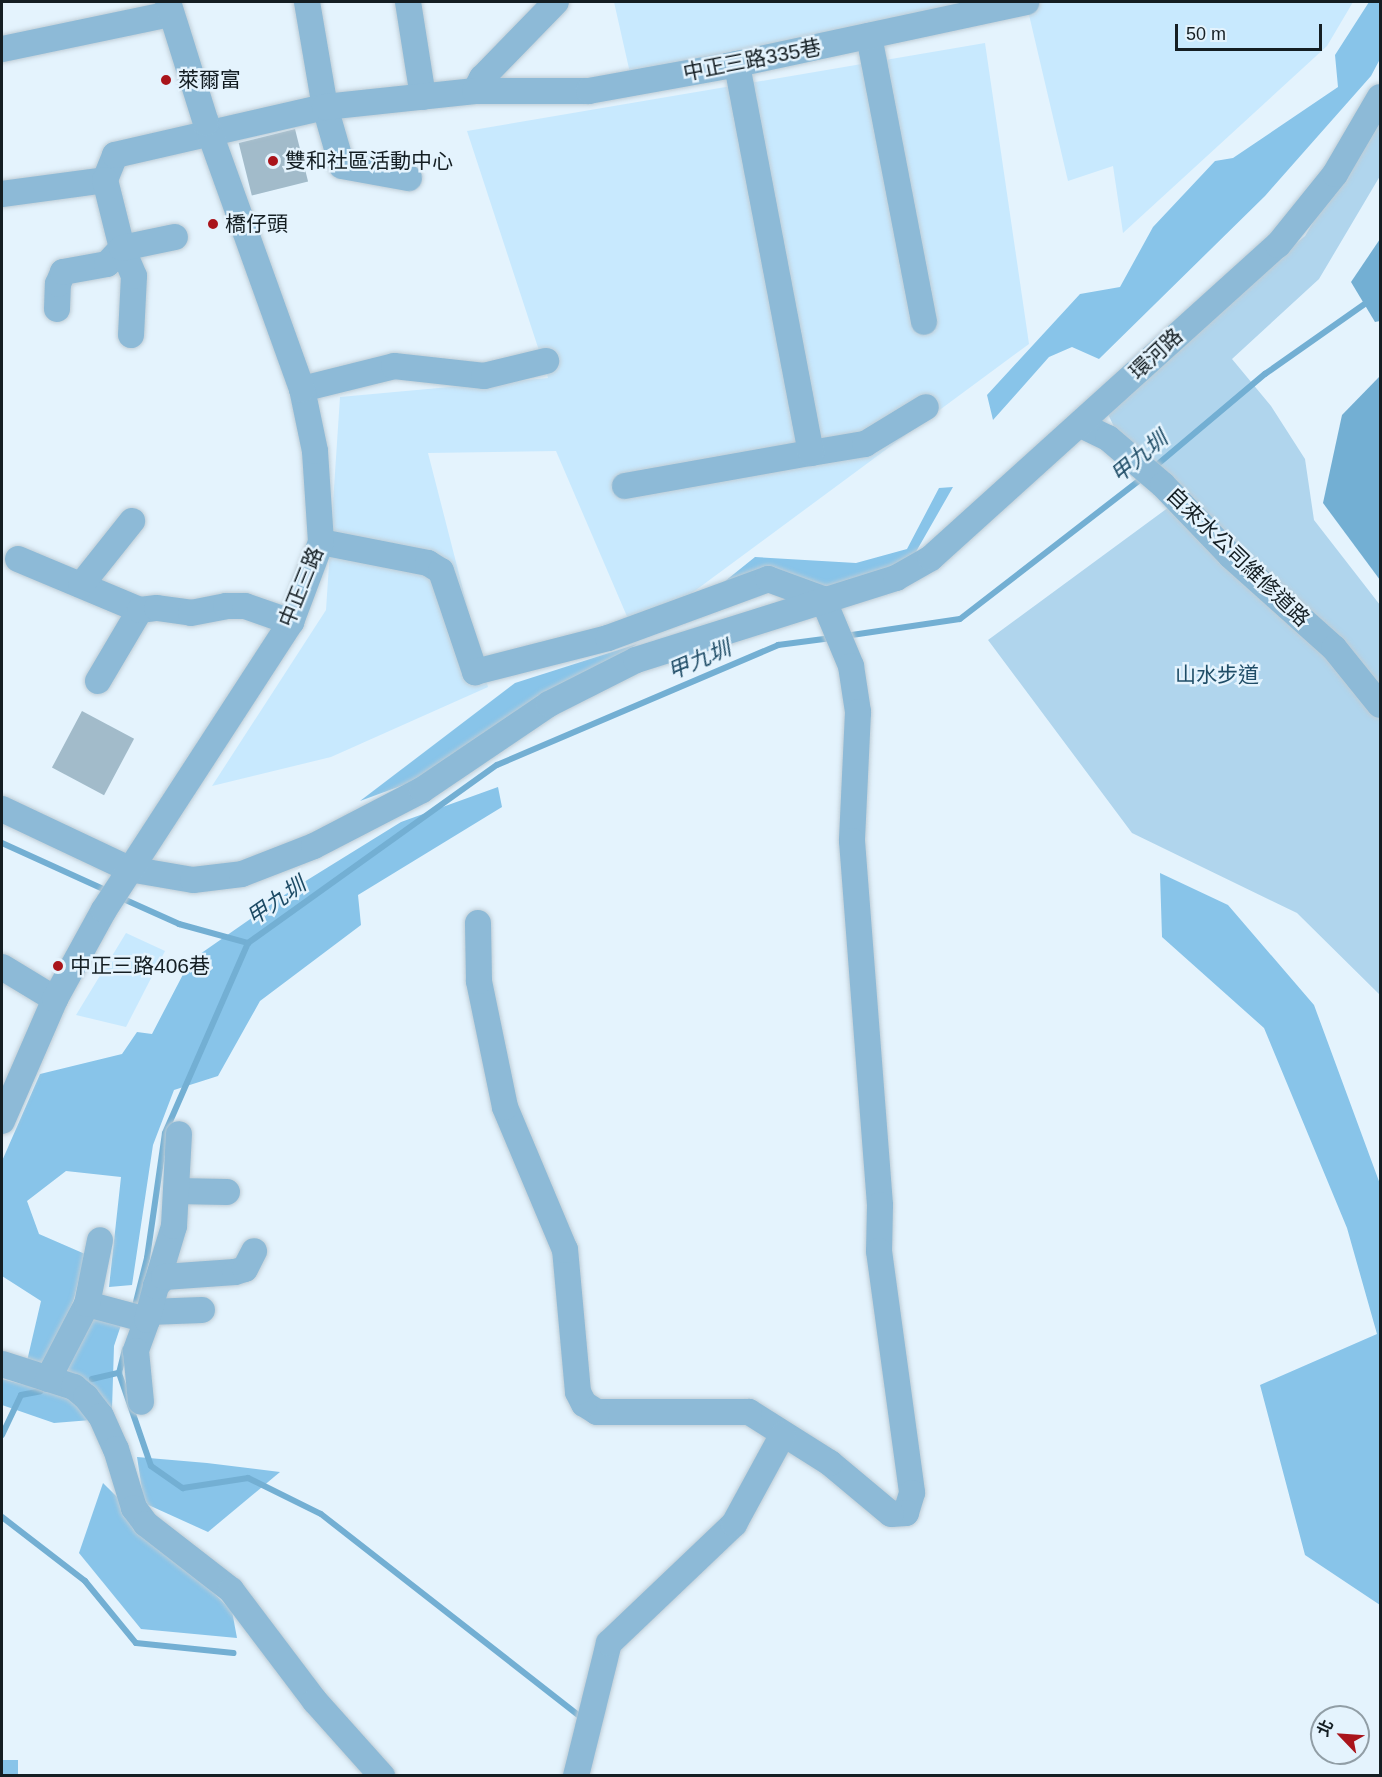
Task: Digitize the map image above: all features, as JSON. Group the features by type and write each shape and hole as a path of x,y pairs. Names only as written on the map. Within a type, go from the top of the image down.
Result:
{"street":[{"path":"307,2 325,107 342,166 408,178"},
{"path":"408,2 423,97"},
{"path":"475,91 482,78 556,2"},
{"name":"中正三路335巷","path":"105,180 115,155 325,107 475,91 589,91 736,64 1026,2"},
{"path":"2,49 169,8"},
{"name":"中正三路","path":"2,1121 55,999 104,910 291,622 321,542 315,451 302,389 169,8"},
{"path":"869,36 924,322"},
{"path":"736,64 811,453"},
{"name":"環河路","path":"2,808 127,873 193,880 242,874 314,846 422,790 549,704 636,660 827,610 896,578 931,558 1278,245 1335,174 1380,97"},
{"path":"2,194 105,180 122,248 134,276 132,335"},
{"path":"57,309 57,284 63,272 107,264 122,248 175,237"},
{"path":"302,389 394,366 484,376 546,362"},
{"path":"625,486 865,444 926,407"},
{"name":"自來水公司維修道路","path":"1081,425 1108,438 1163,485 1231,556 1334,648 1380,705"},
{"path":"81,585 132,521"},
{"path":"321,542 415,560 441,571 474,672 608,638 768,579 827,610 847,656 858,711 852,841 880,1205 879,1251 912,1493 910,1506 906,1513 891,1514 830,1463 783,1434 763,1418 735,1409 597,1412 584,1404 578,1392 566,1250 505,1107 479,981 478,923"},
{"path":"18,559 140,610 157,608 191,613 244,606 291,622"},
{"path":"98,681 140,610"},
{"path":"2,967 55,999"},
{"path":"141,1402 136,1351 140,1315 156,1286 174,1226 179,1134"},
{"path":"176,1191 226,1192"},
{"path":"48,1379 87,1304 100,1240"},
{"path":"156,1286 173,1274 236,1272 245,1269 254,1251"},
{"path":"87,1304 140,1315 202,1310"},
{"path":"2,1364 74,1387 101,1416 134,1508 146,1524 231,1590 315,1701 382,1776"},
{"path":"576,1776 609,1643 734,1524 783,1434"}],"shaded area":[{"path":"614,2 1023,2 630,73"},
{"path":"1026,2 1353,2 1327,46 1123,233 1113,166 1068,181"},
{"path":"1369,2 1380,2 1380,59 1371,76 1265,196 1099,359 1072,347 1049,357 993,420 987,395 1080,294 1120,287 1153,227 1215,161 1233,158 1338,87 1335,55"},
{"path":"985,43 1029,344 635,635 556,451 428,453 488,687 331,757 212,786 326,610 340,397 548,378 467,131"},
{"path":"1380,239 1380,321 1375,322 1351,282"},
{"path":"1380,376 1380,580 1323,503 1342,415"},
{"path":"953,487 909,564 824,592 719,586 755,557 856,563 907,549 939,488"},
{"path":"637,644 417,780 360,801 515,683"},
{"path":"498,787 502,807 358,895 361,925 260,1001 218,1076 174,1090 153,1145 132,1285 109,1287 121,1177 66,1171 27,1201 39,1234 85,1254 74,1299 49,1364 27,1361 41,1301 2,1276 2,1161 40,1074 122,1054 137,1032 152,1034 190,961 296,887 401,822"},
{"path":"1160,873 1228,905 1314,1005 1380,1184 1380,1605 1305,1555 1260,1385 1377,1334 1347,1228 1264,1028 1162,937"},
{"path":"126,933 165,951 126,1027 76,1015"},
{"path":"92,1314 124,1316 114,1346 112,1409 59,1374"},
{"path":"2,1379 74,1397 91,1420 54,1423 2,1405"},
{"path":"137,1457 280,1472 208,1532 144,1503"},
{"path":"103,1483 232,1611 237,1638 141,1629 79,1553"},
{"path":"2,1760 18,1760 18,1775 2,1775"}],"green space":[{"name":"山水步道","path":"1380,109 1380,176 1319,279 1232,359 1271,406 1305,459 1314,520 1380,605 1380,995 1297,913 1132,833 988,640 1184,496 1116,431 1108,414 1186,336 1305,236"}],"building":[{"name":"雙和社區活動中心","path":"295,129 308,181 252,195 239,143"},
{"path":"82,711 134,739 104,795 52,768"}],"waterway":[{"name":"甲九圳","path":"1152,469 1265,374 1369,301"},
{"name":"甲九圳","path":"845,636 960,619 1145,476"},
{"name":"甲九圳","path":"119,897 179,924 248,943 497,765 778,645 832,638"},
{"name":"甲九圳","path":"2,843 110,892"},
{"path":"134,1310 147,1258 165,1133 248,943"},
{"path":"125,1349 119,1373 151,1466 183,1488 248,1478 321,1514 582,1718"},
{"path":"92,1379 119,1373"},
{"path":"2,1435 21,1395 41,1391"},
{"path":"2,1517 85,1581 136,1643 233,1653"}],"place":[{"name":"萊爾富","path":"166,80"},
{"name":"雙和社區活動中心","path":"273,161"},
{"name":"橋仔頭","path":"213,224"},
{"name":"中正三路406巷","path":"58,966"}]}
